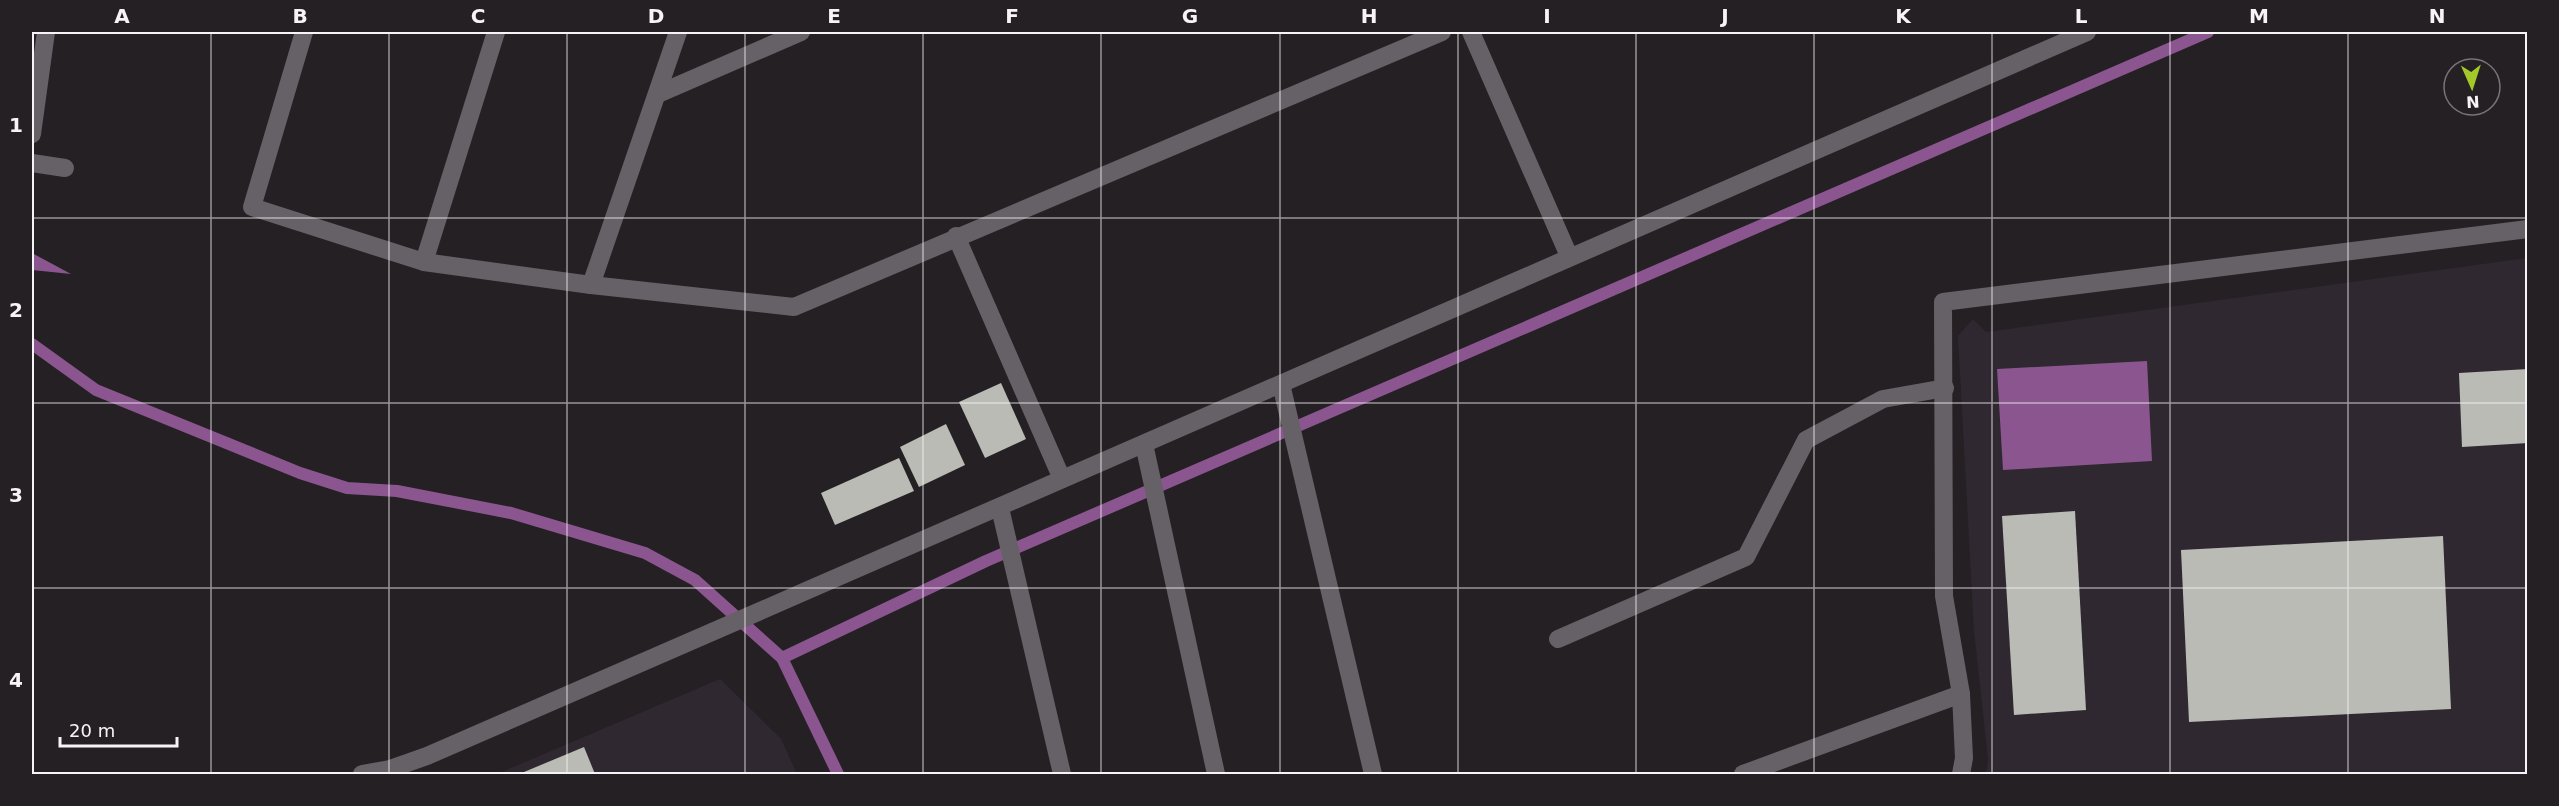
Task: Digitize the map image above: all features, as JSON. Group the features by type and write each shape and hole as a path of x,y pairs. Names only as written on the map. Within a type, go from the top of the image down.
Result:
{"street":[{"path":"32,134 46,32"},
{"path":"303,32 252,207 424,262 591,285 794,307 956,236 1442,32"},
{"path":"424,262 496,32"},
{"path":"591,285 678,32"},
{"path":"658,94 801,32"},
{"path":"1471,32 1569,256"},
{"path":"362,774 390,769 427,756 2087,32"},
{"path":"32,163 65,168"},
{"path":"1961,774 1964,758 1961,694 1944,596 1943,302 2528,229"},
{"path":"956,236 1062,479"},
{"path":"1281,384 1373,774"},
{"path":"1558,639 1746,557 1806,440 1883,399 1945,388"},
{"path":"1144,444 1216,774"},
{"path":"1000,508 1062,774"},
{"path":"1743,774 1961,694"}],"shaded area":[{"path":"32,253 71,274 32,270"},
{"path":"2527,258 2527,774 1986,774 1988,759 1974,631 1958,336 1973,319 1986,332"},
{"path":"2147,361 2152,461 2003,470 1997,369"},
{"path":"720,679 781,739 797,774 497,774"}],"building":[{"path":"2528,369 2528,443 2462,447 2459,373"},
{"path":"1001,383 1026,439 985,458 959,402"},
{"path":"946,424 965,465 919,487 900,447"},
{"path":"899,458 914,491 835,525 821,493"},
{"path":"2075,511 2086,710 2014,715 2002,516"},
{"path":"2443,536 2451,709 2189,722 2181,550"},
{"path":"584,747 595,774 525,774 524,772"}],"waterway":[{"path":"782,658 986,561 2208,32"},
{"path":"32,344 96,390 300,473 347,488 397,491 511,513 645,553 695,580 782,658 838,774"}]}
